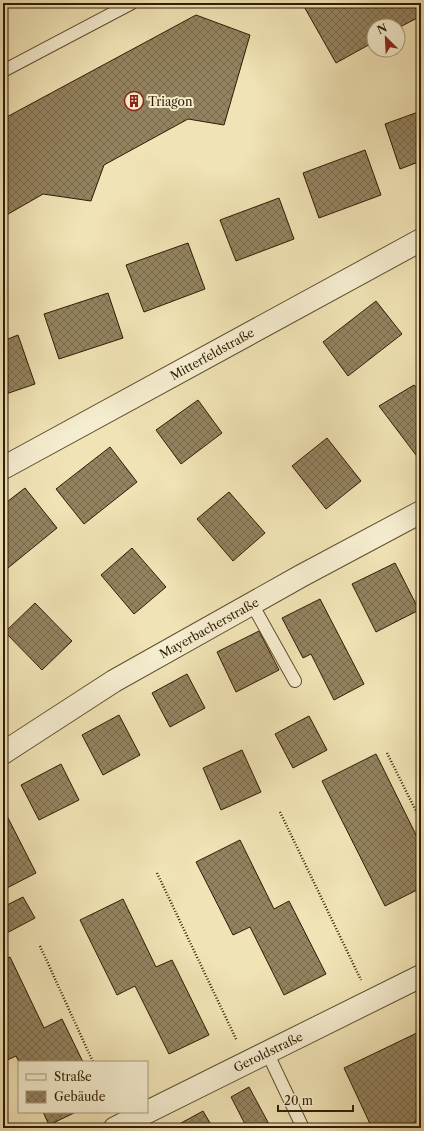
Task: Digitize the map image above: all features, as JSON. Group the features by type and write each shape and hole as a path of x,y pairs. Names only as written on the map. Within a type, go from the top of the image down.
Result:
{"street":[{"name":"Mitterfeldstraße","path":"3,468 421,240"},
{"name":"Mayerbacherstraße","path":"3,753 114,681 421,512"},
{"name":"Geroldstraße","path":"148,1112 421,976"},
{"name":"Geroldstraße","path":"115,1128 145,1113"}],"lane":[{"path":"3,70 132,3"},
{"path":"252,604 295,681"},
{"path":"267,1052 303,1128"}],"path":[{"path":"387,753 421,821"},
{"path":"280,812 371,1000"},
{"path":"157,873 247,1062"},
{"path":"40,946 94,1061"}],"building":[{"path":"302,3 421,3 421,16 406,24 406,18 366,18 366,46 336,63"},
{"name":"Triagon","path":"196,15 250,35 224,125 188,119 104,165 91,201 43,194 3,217 3,119"},
{"path":"421,111 421,161 400,169 385,124"},
{"path":"365,150 381,195 319,218 303,173"},
{"path":"279,198 294,239 236,261 220,220"},
{"path":"188,243 205,289 144,312 126,265"},
{"path":"108,293 123,338 59,359 44,314"},
{"path":"376,301 402,334 348,376 323,342"},
{"path":"18,335 35,384 3,395 3,341"},
{"path":"414,385 421,393 421,457 419,459 379,406"},
{"path":"198,400 222,433 181,464 156,430"},
{"path":"327,438 361,481 326,509 292,466"},
{"path":"110,447 137,482 84,524 56,489"},
{"path":"25,488 57,528 3,572 3,505"},
{"path":"229,492 265,533 233,561 197,519"},
{"path":"132,548 166,587 134,614 101,575"},
{"path":"395,563 419,610 376,632 352,584"},
{"path":"320,599 364,684 334,700 311,654 303,658 282,618"},
{"path":"35,603 72,641 42,670 5,632"},
{"path":"259,631 279,670 236,692 217,652"},
{"path":"187,674 205,708 170,727 152,693"},
{"path":"119,715 140,755 103,775 82,735"},
{"path":"309,716 327,750 293,768 275,734"},
{"path":"242,750 261,792 221,810 203,768"},
{"path":"376,754 421,845 421,888 385,906 322,781"},
{"path":"61,764 79,800 39,820 21,785"},
{"path":"5,812 36,873 3,890 3,813"},
{"path":"240,840 274,909 289,901 326,974 284,995 250,927 233,935 196,862"},
{"path":"23,897 35,918 3,935 3,907"},
{"path":"123,899 156,967 172,960 209,1035 169,1054 135,986 117,995 80,920"},
{"path":"10,957 44,1028 62,1019 83,1061 18,1061 16,1056 3,1062 3,960"},
{"path":"421,1031 421,1119 402,1128 372,1128 344,1068"},
{"path":"249,1087 270,1126 266,1128 247,1128 231,1097"},
{"path":"203,1111 213,1128 172,1128"},
{"path":"43,1113 74,1113 49,1125"}],"place":[{"name":"Triagon","path":"134,101"}]}
